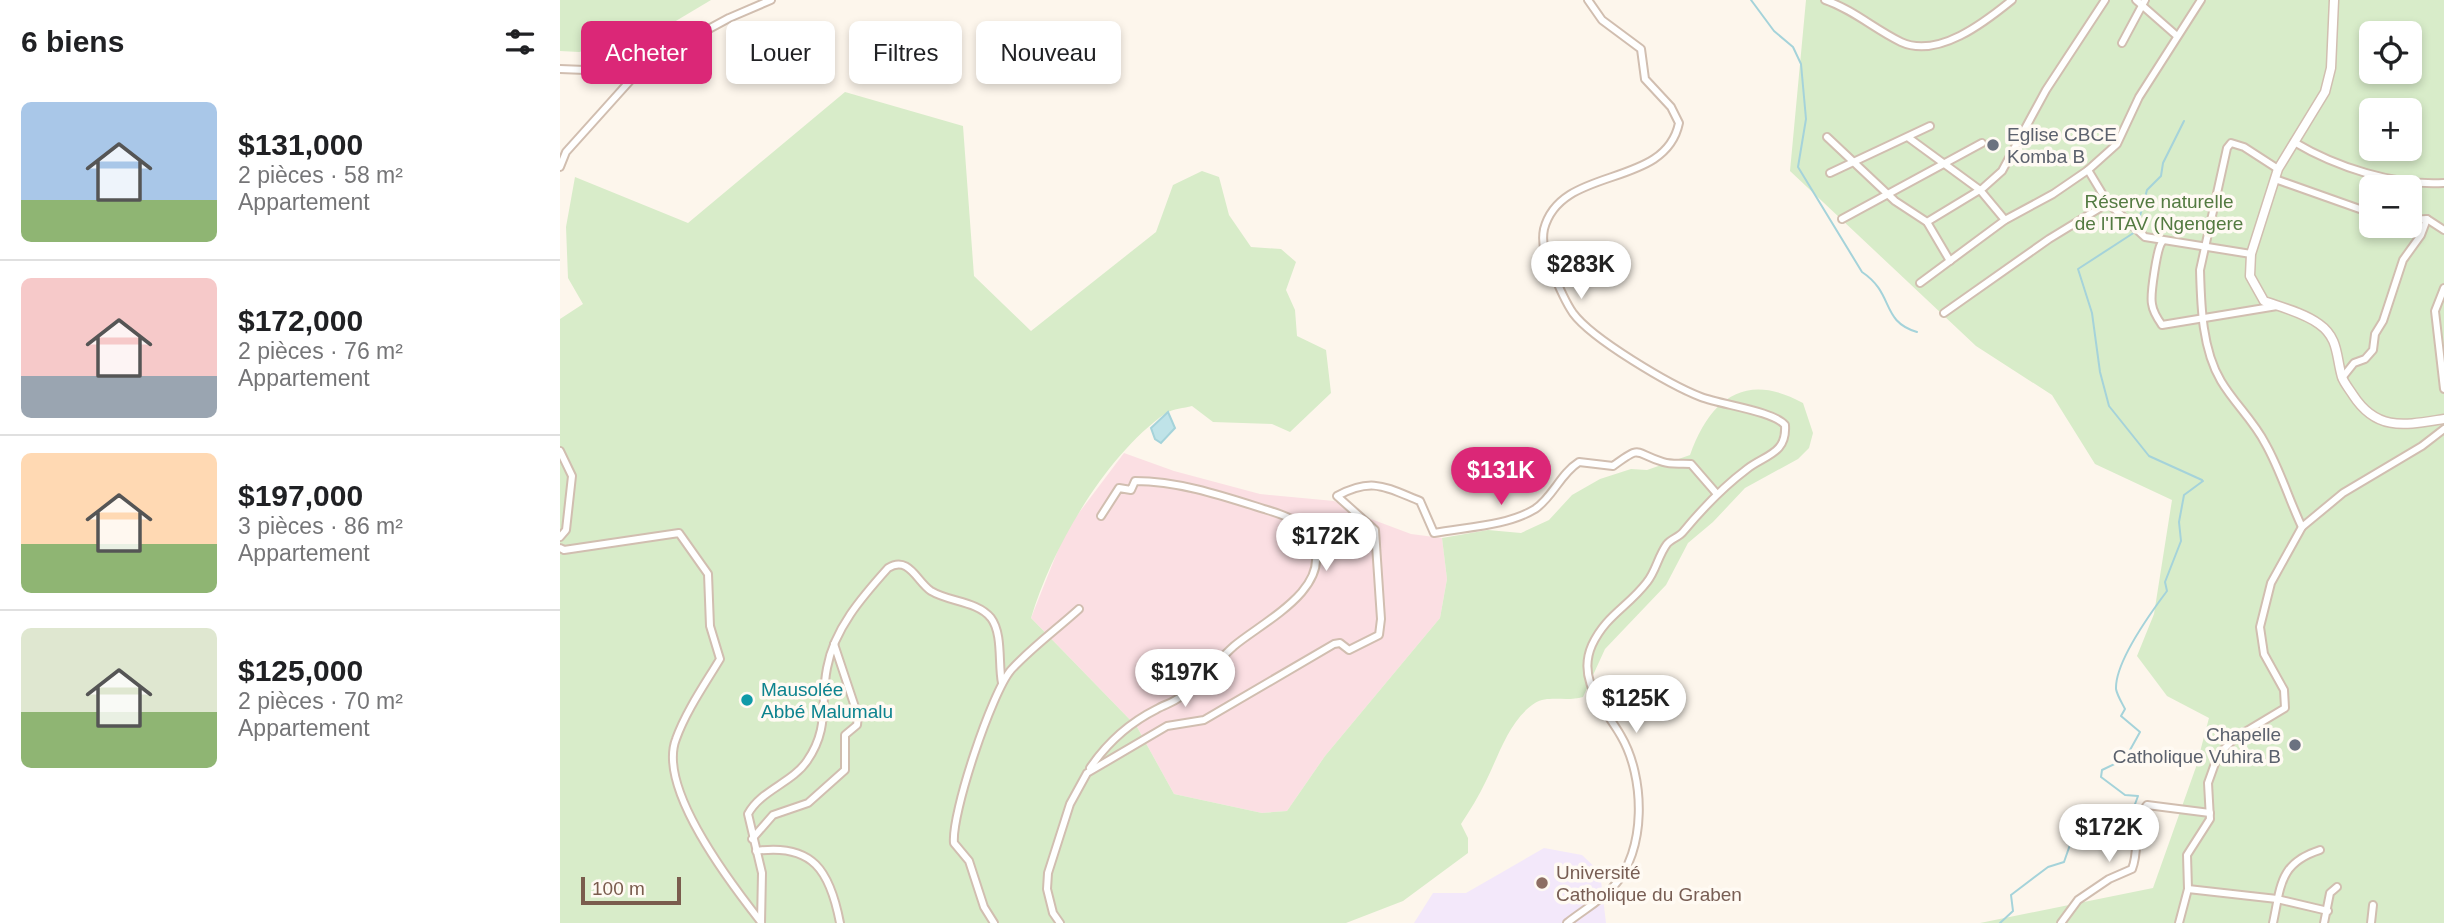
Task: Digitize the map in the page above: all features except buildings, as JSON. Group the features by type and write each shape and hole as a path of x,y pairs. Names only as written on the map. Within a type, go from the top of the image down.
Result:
{"street":[{"path":"712,28 771,0"},
{"path":"1567,923 1613,887 1629,860 1638,821 1629,754 1591,685 1587,662 1591,649 1606,621 1646,584 1667,543 1682,534 1692,519 1755,463 1773,456 1783,442 1785,425 1772,415 1734,408 1682,388 1607,342 1574,315 1546,257 1543,235 1557,205 1588,186 1653,160 1678,127 1675,113 1645,79 1641,49 1602,20 1588,0"},
{"path":"1825,0 1849,8 1901,42 1924,47 1958,36 1991,17 2012,0"},
{"path":"1927,222 1980,190 2002,171 2046,90 2105,0"},
{"path":"1920,283 2005,220 2053,194 2088,170 2117,145 2139,97 2201,0"},
{"path":"2333,0 2332,68 2325,92 2278,169 2251,254 2250,276 2264,302 2319,324 2327,332 2338,348 2342,378 2365,412 2378,421 2412,424 2444,419"},
{"path":"2122,43 2141,2 2178,36"},
{"path":"560,69 581,70"},
{"path":"560,167 566,152 626,84"},
{"path":"1830,173 1930,126"},
{"path":"1827,137 1854,164 1891,194 1895,201 1927,222 1950,261"},
{"path":"1909,138 1980,190 2005,220"},
{"path":"2294,142 2326,161 2405,181 2444,183"},
{"path":"1842,219 1982,143"},
{"path":"2278,169 2244,147 2230,145 2200,270 2203,316 2207,344 2221,381 2267,445 2302,527"},
{"path":"2088,170 2108,203 2136,231 2162,242 2251,254"},
{"path":"2275,179 2359,208"},
{"path":"1944,313 1984,288 2049,239 2108,203"},
{"path":"2422,219 2427,219 2444,230"},
{"path":"2342,378 2354,363 2365,359 2373,350 2375,334 2383,321 2403,260 2421,235 2427,219"},
{"path":"2162,242 2157,249 2156,278 2151,301 2154,313 2162,325 2203,316 2231,316 2277,306"},
{"path":"2444,288 2435,311 2444,389"},
{"path":"2179,923 2188,889 2187,855 2210,819 2208,783 2218,754 2235,738 2285,708 2284,690 2264,654 2260,627 2271,583 2302,527 2343,493 2422,446 2444,429"},
{"path":"560,451 572,476 566,530 560,537"},
{"path":"1087,773 1167,726 1204,720 1334,644 1340,643 1349,650 1379,635 1381,619 1375,530 1336,495 1360,484 1385,487 1420,500 1434,533 1517,518 1535,509 1560,478 1579,462 1613,467 1635,451 1641,451 1662,462 1691,464 1717,495"},
{"path":"1060,923 1053,913 1047,889 1050,865 1070,804 1103,749 1155,709 1179,698 1236,644 1276,617 1306,587 1316,551 1308,532 1291,516 1210,492 1155,481 1135,481 1131,490 1119,488 1101,516"},
{"path":"560,548 564,550 679,533 708,574 710,626 720,659 675,740 672,768 693,824 761,923"},
{"path":"761,923 764,888 747,821 754,804 807,762 825,719 825,683 834,642 880,577 893,565 900,565 919,576 933,592 982,611 991,618 996,629 1002,683"},
{"path":"994,923 984,908 969,861 958,850 954,836 973,762 1002,683 1012,670 1079,609"},
{"path":"752,839 773,815 808,803 845,771 845,735 857,725 857,705 834,642"},
{"path":"2061,923 2078,900 2109,878 2132,869 2136,858 2136,826 2147,805 2210,813"},
{"path":"756,851 778,848 807,855 819,867 830,888 840,923"},
{"path":"2273,923 2286,872 2293,862 2320,850"},
{"path":"2324,923 2330,893 2337,887"},
{"path":"2188,889 2277,899 2328,911"},
{"path":"2371,923 2373,905"}],"shaded area":[{"path":"1124,453 1174,471 1260,494 1334,501 1355,513 1411,534 1442,538 1447,579 1440,618 1325,756 1287,811 1262,813 1174,794 1137,727 1031,618 1066,530"},
{"name":"Université Catholique du Graben","path":"1544,848 1582,855 1600,872 1606,923 1414,923 1433,893 1466,893"}],"green space":[{"path":"560,0 711,0 676,21 581,21 581,52 560,51"},
{"name":"Réserve naturelle de l'ITAV (Ngengere","path":"1806,0 2444,0 2444,923 1980,923 2153,888 2196,767 2209,718 2167,696 2137,656 2154,614 2172,500 2095,464 2052,395 1976,346 1790,171"},
{"path":"845,92 963,126 974,276 1031,331 1156,232 1173,185 1202,171 1219,177 1229,215 1251,247 1281,249 1296,262 1286,290 1295,310 1297,336 1326,350 1331,393 1290,432 1272,424 1213,422 1192,406 1166,413 1122,453 1084,505 1052,562 1031,618 1137,727 1174,794 1262,813 1287,811 1325,756 1440,618 1447,579 1442,538 1488,530 1521,533 1549,520 1572,495 1600,479 1631,469 1647,470 1690,455 1698,435 1719,406 1732,396 1747,391 1764,390 1803,403 1813,433 1809,448 1798,459 1745,488 1713,522 1688,543 1666,585 1605,649 1583,697 1540,701 1518,719 1461,824 1468,838 1468,853 1403,901 1346,923 560,923 560,319 583,304 568,278 566,227 575,177 688,223"}],"water":[{"path":"1168,412 1175,428 1161,443 1155,439 1151,428"}],"waterway":[{"path":"1751,0 1774,31 1793,47 1801,64 1806,119 1798,167 1862,272 1879,289 1897,321 1917,332"},
{"path":"2137,227 2147,190 2161,176 2163,163 2184,121"},
{"path":"2135,232 2078,269 2092,313 2100,372 2109,406 2149,456 2202,480"},
{"path":"2000,923 2013,911 2011,895 2048,867 2064,862 2072,839 2124,834 2138,796 2125,795 2101,777 2102,770 2125,759 2140,732 2121,716 2125,709 2116,689 2117,678 2136,637 2167,591 2165,582 2181,541 2179,522 2184,495 2203,481"}],"place":[{"name":"Eglise CBCE Komba B","path":"1993,145"},
{"name":"Mausolée Abbé Malumalu","path":"747,700"},
{"name":"Chapelle Catholique Vuhira B","path":"2295,745"},
{"name":"Université Catholique du Graben","path":"1542,883"}]}
